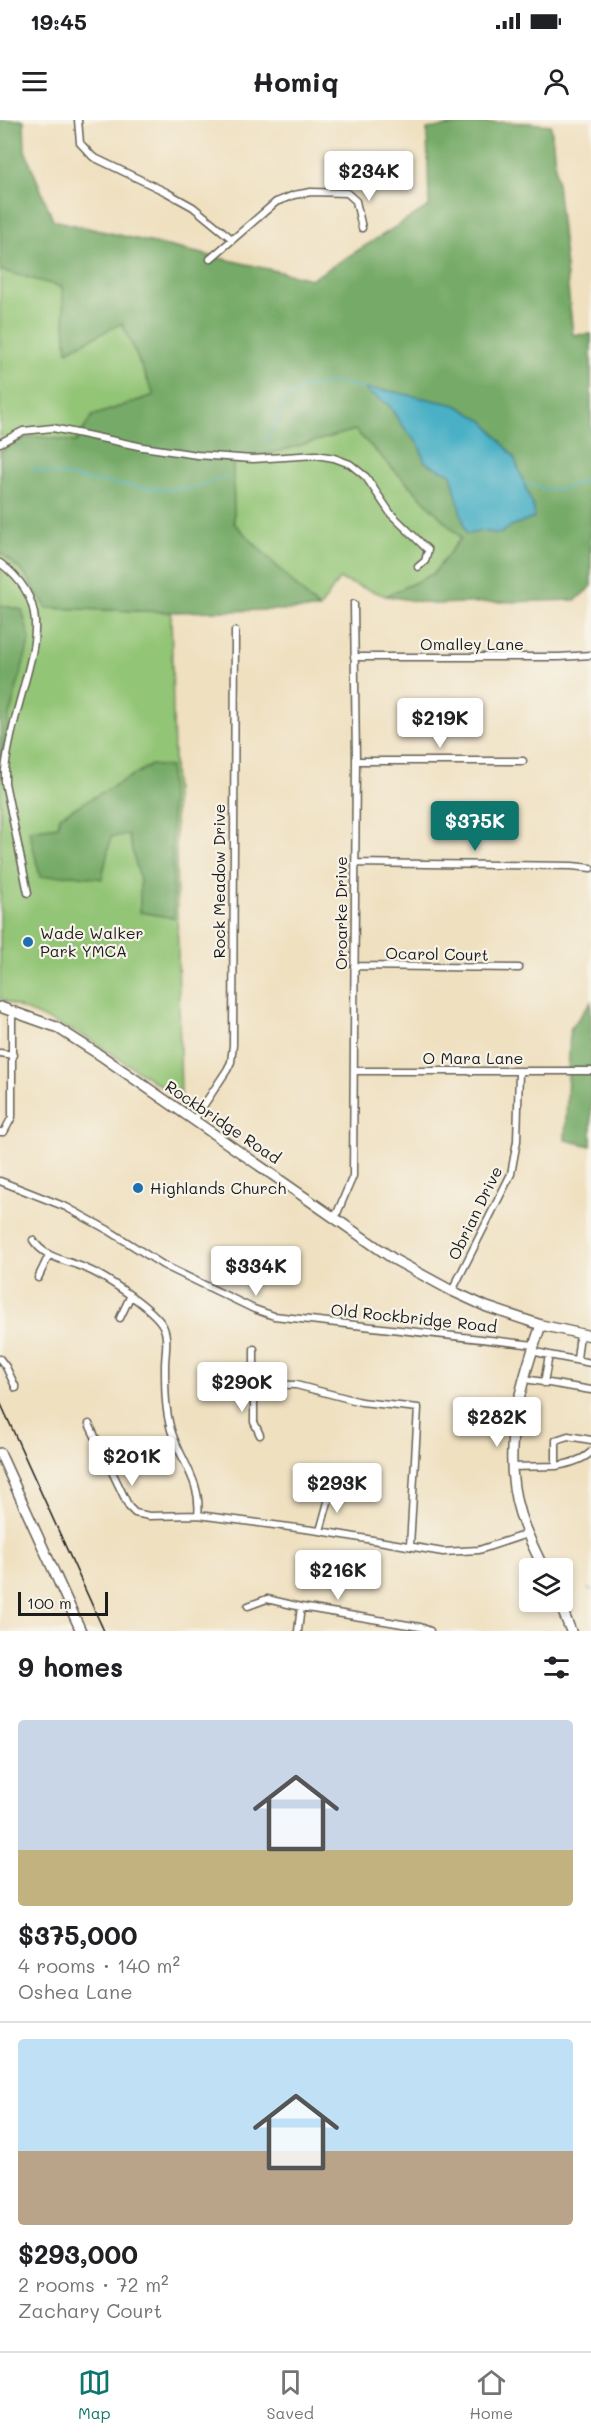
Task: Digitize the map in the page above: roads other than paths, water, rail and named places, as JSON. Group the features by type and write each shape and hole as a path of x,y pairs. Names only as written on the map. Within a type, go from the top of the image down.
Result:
{"main road":[{"name":"Rockbridge Road","path":"0,1007 56,1028 103,1057 395,1260 452,1292 487,1307 541,1324 591,1336"},
{"path":"539,1558 527,1534 514,1491 510,1450 515,1413 541,1324"},
{"path":"0,1453 81,1631"},
{"path":"563,1612 571,1631"}],"street":[{"path":"78,120 80,143 93,157 194,207 232,239"},
{"path":"210,259 276,202 311,192 347,193 356,201 362,228"},
{"path":"0,443 23,431 53,428 143,447 196,455 253,459 316,455 334,458 350,465 366,477 391,514 428,550 426,561 418,567"},
{"path":"0,563 21,581 32,600 37,630 5,770 5,783 28,893"},
{"name":"Oroarke Drive","path":"335,1218 353,1176 356,760 354,604"},
{"name":"Rock Meadow Drive","path":"194,1120 231,1062 235,631"},
{"name":"Omalley Lane","path":"354,657 591,655"},
{"path":"356,760 523,761"},
{"path":"355,863 591,868"},
{"name":"Ocarol Court","path":"354,966 519,968"},
{"path":"0,1132 4,1132 9,1127 12,1117 12,1010"},
{"path":"0,1053 13,1055"},
{"name":"O Mara Lane","path":"355,1071 591,1071"},
{"name":"Obrian Drive","path":"452,1292 511,1174 517,1141 519,1072"},
{"name":"Old Rockbridge Road","path":"0,1181 66,1207 108,1230 163,1265 254,1309 274,1316 533,1348 549,1355 591,1363"},
{"path":"33,1240 38,1248 49,1255 101,1275 152,1312 162,1323 165,1332 167,1413 174,1439 198,1490 198,1515"},
{"path":"38,1278 49,1255"},
{"path":"120,1318 130,1297"},
{"path":"577,1359 580,1334"},
{"path":"254,1349 254,1422 260,1435"},
{"path":"544,1383 549,1355"},
{"path":"0,1359 16,1388"},
{"path":"525,1379 591,1389"},
{"path":"254,1384 296,1385 361,1402 418,1408 410,1546"},
{"path":"89,1424 129,1507 135,1513 149,1516 198,1515 320,1531 443,1552 461,1552 500,1544 527,1534"},
{"path":"556,1466 556,1440 568,1436 591,1440"},
{"path":"511,1467 567,1464 591,1452"},
{"path":"320,1531 331,1491"},
{"path":"248,1606 267,1599 420,1627 430,1631"},
{"path":"298,1631 301,1607"}],"water":[{"path":"365,389 390,391 456,405 485,422 514,457 534,509 534,518 512,526 500,534 482,531 466,533 451,474 428,464 424,460 419,445 389,405"}],"waterway":[{"path":"266,442 287,399 301,388 336,382 365,389"},
{"path":"32,469 93,481 165,490 192,488 226,477"},
{"path":"524,483 545,489 563,489 591,478"}],"railway":[{"path":"0,1402 104,1631"}],"place":[{"name":"Wade Walker Park YMCA","path":"28,942"},
{"name":"Highlands Church","path":"138,1188"}]}
